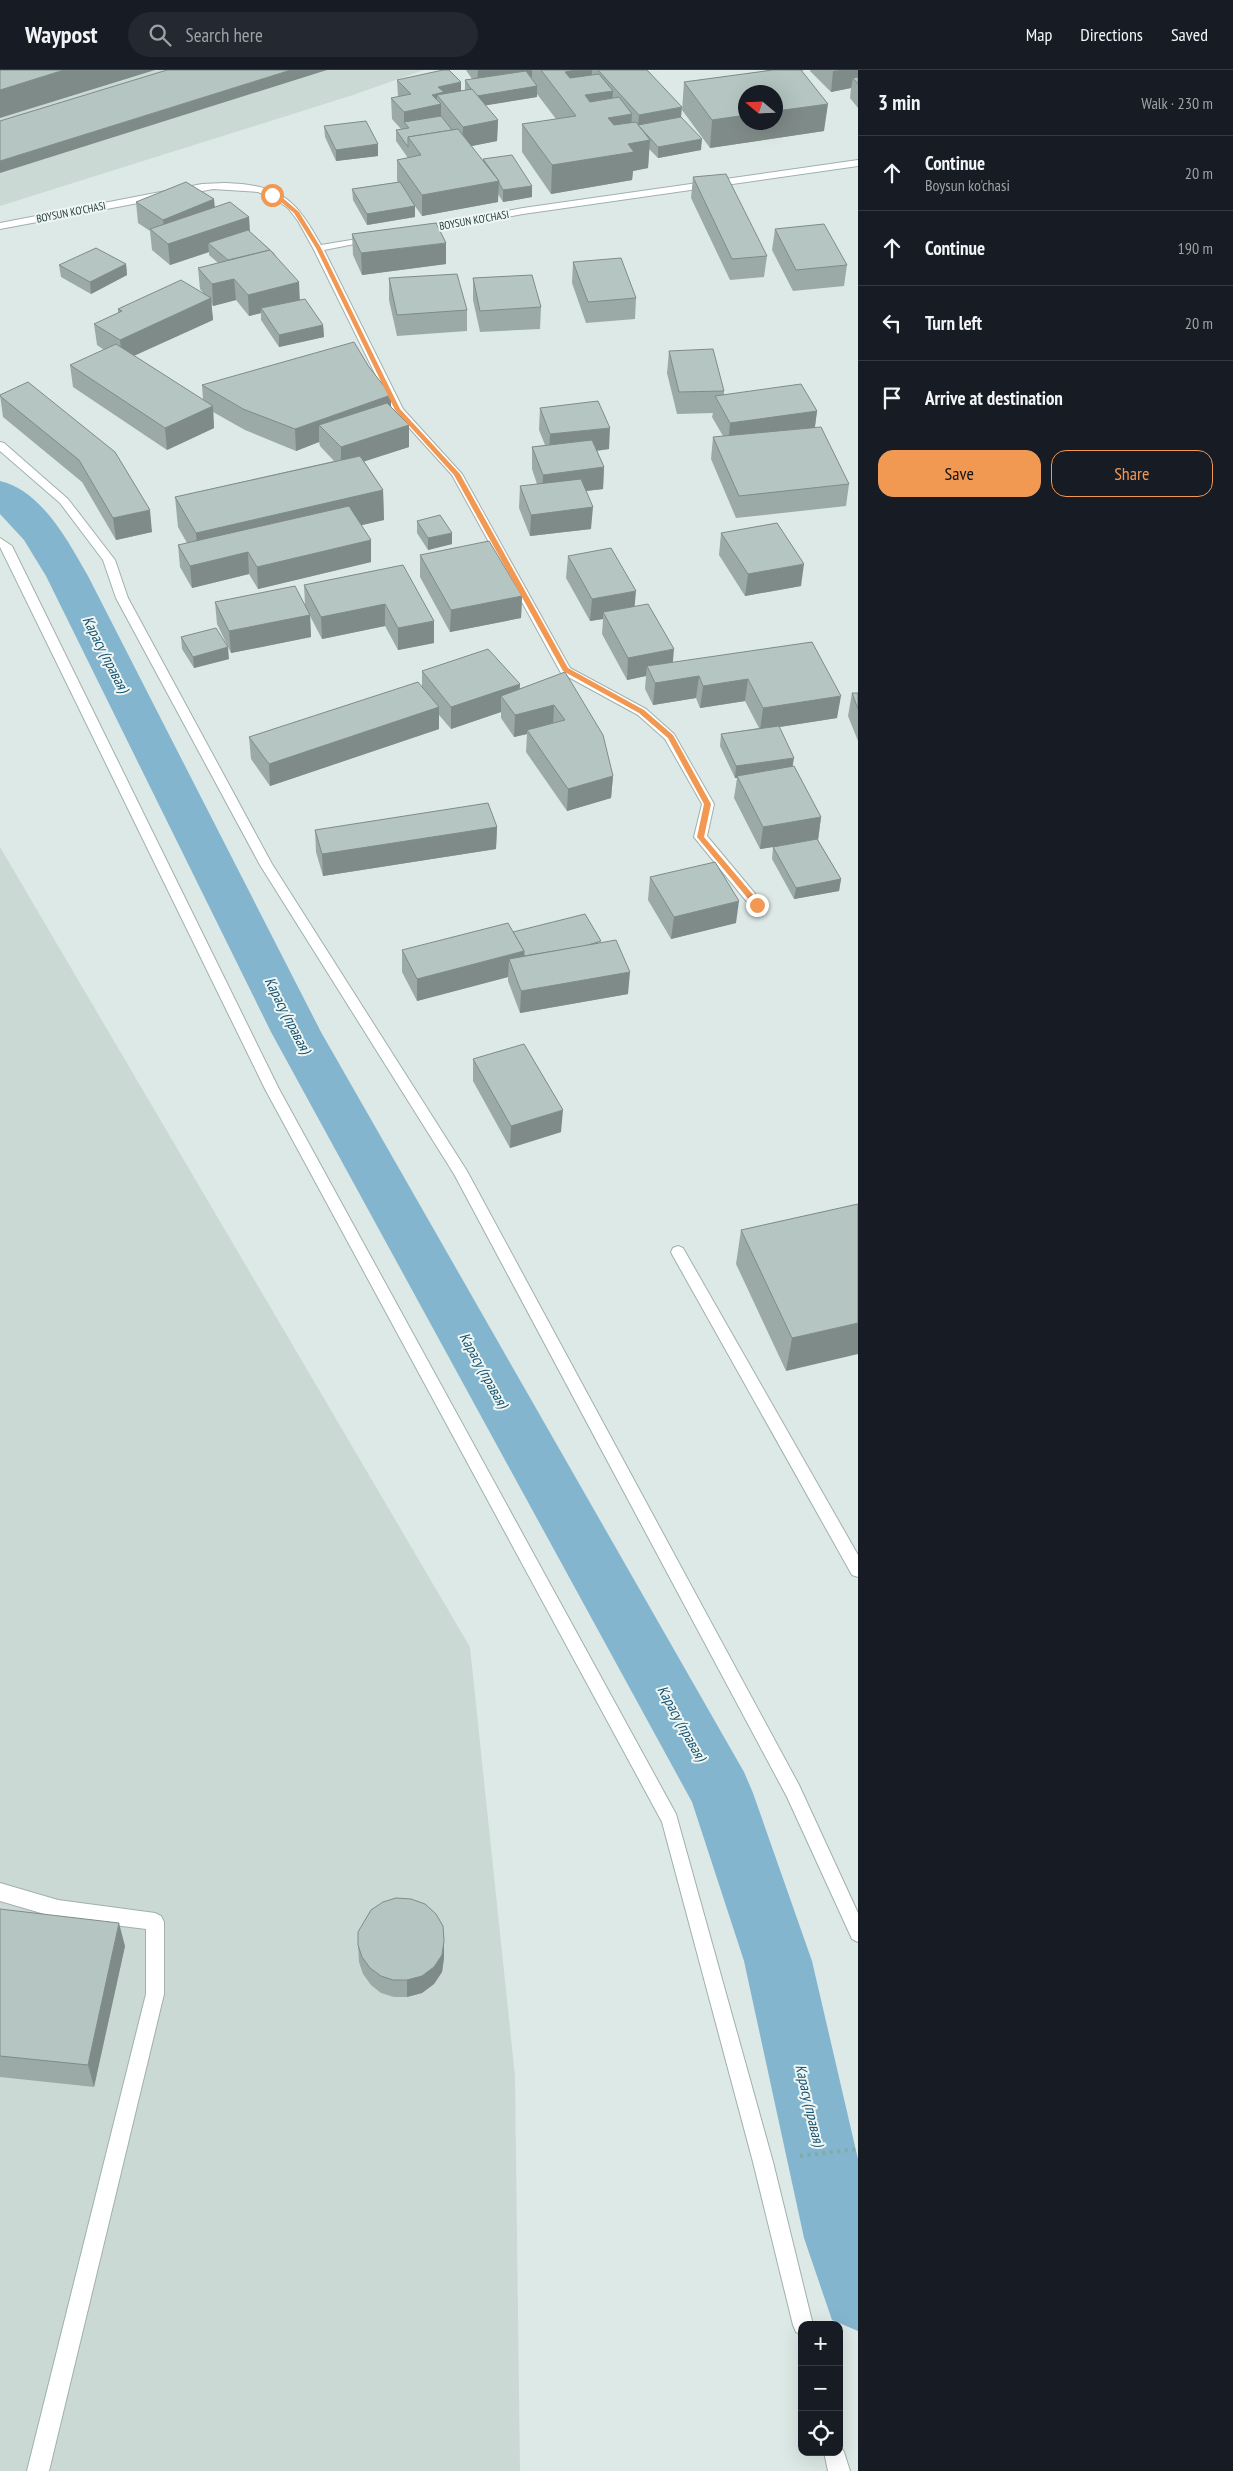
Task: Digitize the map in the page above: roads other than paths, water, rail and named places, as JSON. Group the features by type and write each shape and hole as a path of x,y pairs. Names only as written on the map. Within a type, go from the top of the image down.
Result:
{"street":[{"name":"BOYSUN KO'CHASI","path":"406,232 524,211 858,163"},
{"name":"BOYSUN KO'CHASI","path":"0,226 202,187 231,186 260,191 286,203 296,212 318,248 398,410 457,474 565,670 642,712 670,737 708,804 700,837 757,905"},
{"path":"318,248 387,236"},
{"path":"0,445 64,501 109,560 122,598 266,865 460,1171 793,1791 858,1933"},
{"path":"0,540 6,546 272,1089 670,1820 762,2162 802,2321"},
{"path":"678,1252 858,1570"},
{"path":"0,1892 58,1909 155,1922 155,1994 38,2471"},
{"path":"835,2456 839,2471"}],"waterway":[{"name":"Карасу (правая)","path":"0,493 30,521 53,552 67,576 296,1032 721,1793 778,1961 840,2238 858,2294"}]}
